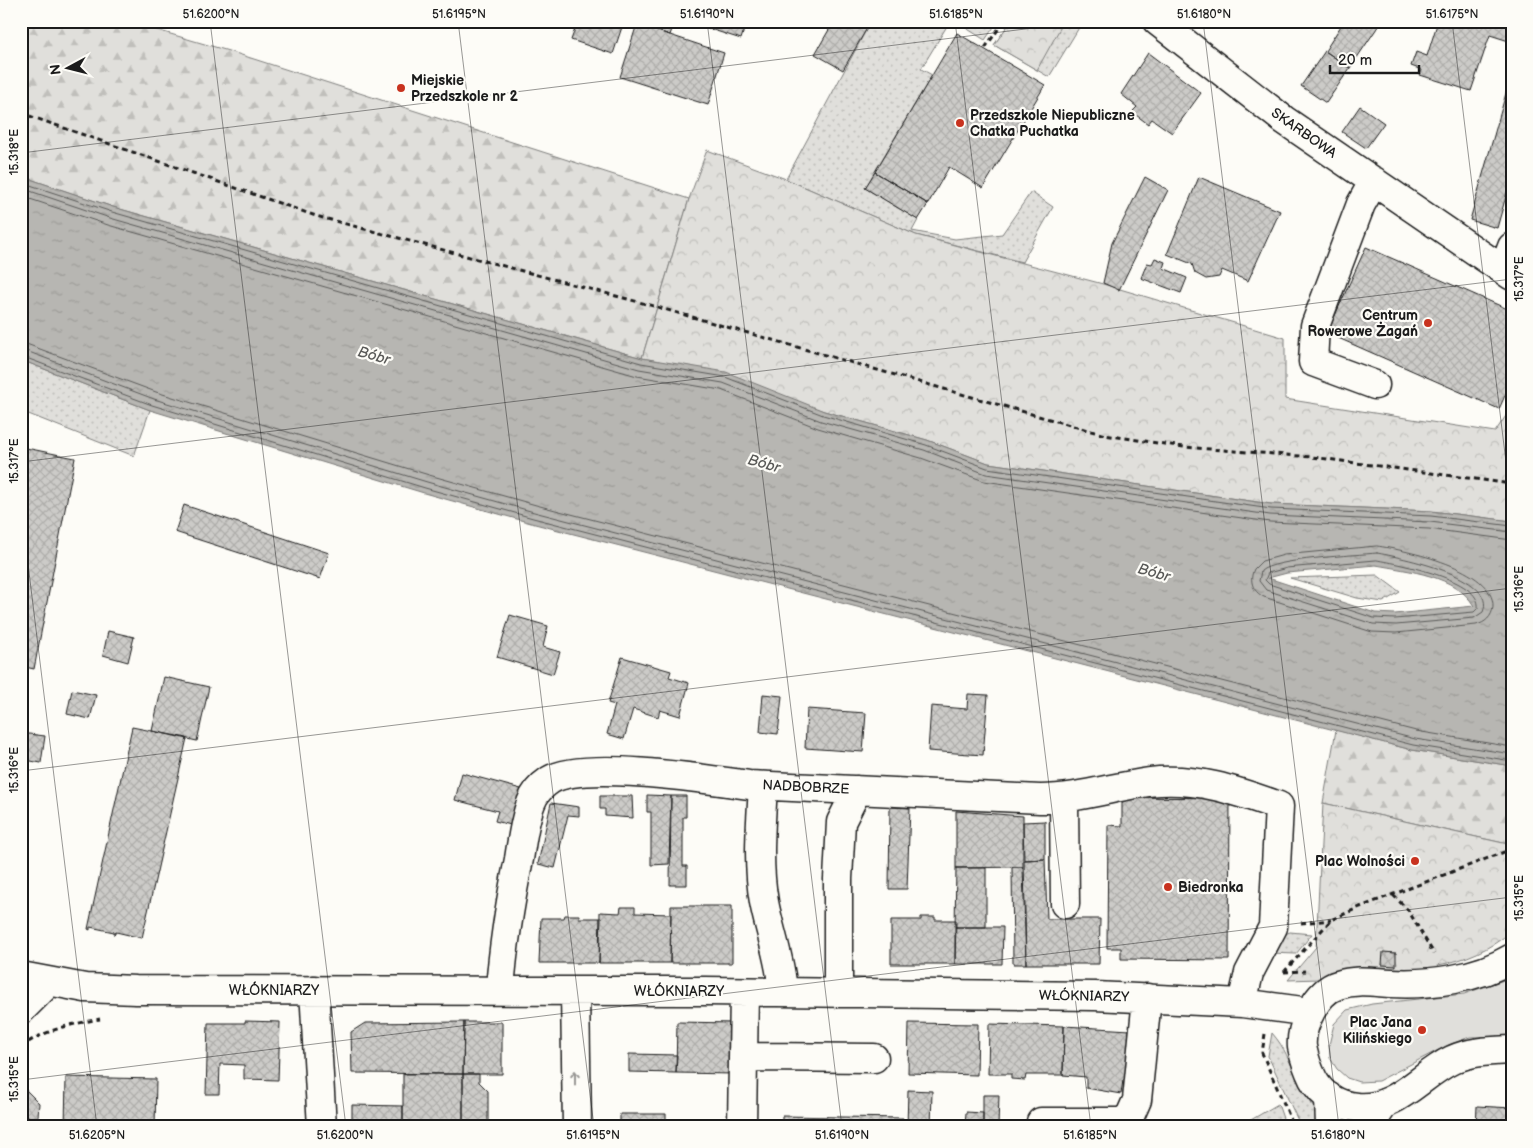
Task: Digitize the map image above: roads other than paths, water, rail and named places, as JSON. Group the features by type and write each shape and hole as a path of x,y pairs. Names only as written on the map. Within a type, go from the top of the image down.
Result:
{"street":[{"name":"SKARBOWA","path":"1157,21 1284,120 1456,238 1511,261"},
{"path":"1374,181 1361,204 1315,326 1313,362 1375,386"},
{"name":"NADBOBRZE","path":"500,990 508,913 527,817 538,790 550,780 579,772 616,772 763,786 1064,799 1124,786 1174,780 1230,788 1279,806 1273,927 1249,973 1242,1003"},
{"path":"763,786 761,878 764,902 781,968 783,992"},
{"path":"838,993 838,879 841,822 857,790"},
{"path":"1064,799 1065,904"},
{"path":"1512,958 1462,977 1391,983 1354,981 1336,986 1321,996 1310,1012 1302,1046 1313,1078 1320,1090 1337,1103 1357,1107 1385,1103 1414,1087 1432,1072 1453,1059 1480,1052 1512,1050"},
{"name":"WŁÓKNIARZY","path":"21,976 48,983 85,988 136,990 783,992 1147,998 1242,1003 1310,1012"},
{"path":"21,1010 48,983"},
{"path":"314,990 322,1127"},
{"path":"575,991 577,1127"},
{"path":"742,1127 744,992"},
{"path":"1041,1122 1122,1122 1130,1116 1136,1100 1147,998"},
{"path":"743,1057 874,1058"},
{"path":"1329,1098 1330,1127"},
{"path":"1369,1127 1385,1103"}],"water":[{"name":"Bóbr","path":"21,176 113,207 642,358 726,372 824,411 927,440 988,463 1271,504 1431,511 1512,521 1512,766 1412,750 531,523 424,493 150,410 21,360","holes":["1376,565 1416,572 1444,581 1456,587 1474,606 1395,614 1375,613 1268,578 1287,573"]}],"place":[{"name":"Miejskie Przedszkole nr 2","path":"401,88"},
{"name":"Przedszkole Niepubliczne Chatka Puchatka","path":"960,123"},
{"name":"Centrum Rowerowe Żagań","path":"1428,323"},
{"name":"Plac Wolności","path":"1415,861"},
{"name":"Biedronka","path":"1168,887"},
{"name":"Plac Jana Kilińskiego","path":"1422,1030"}]}
